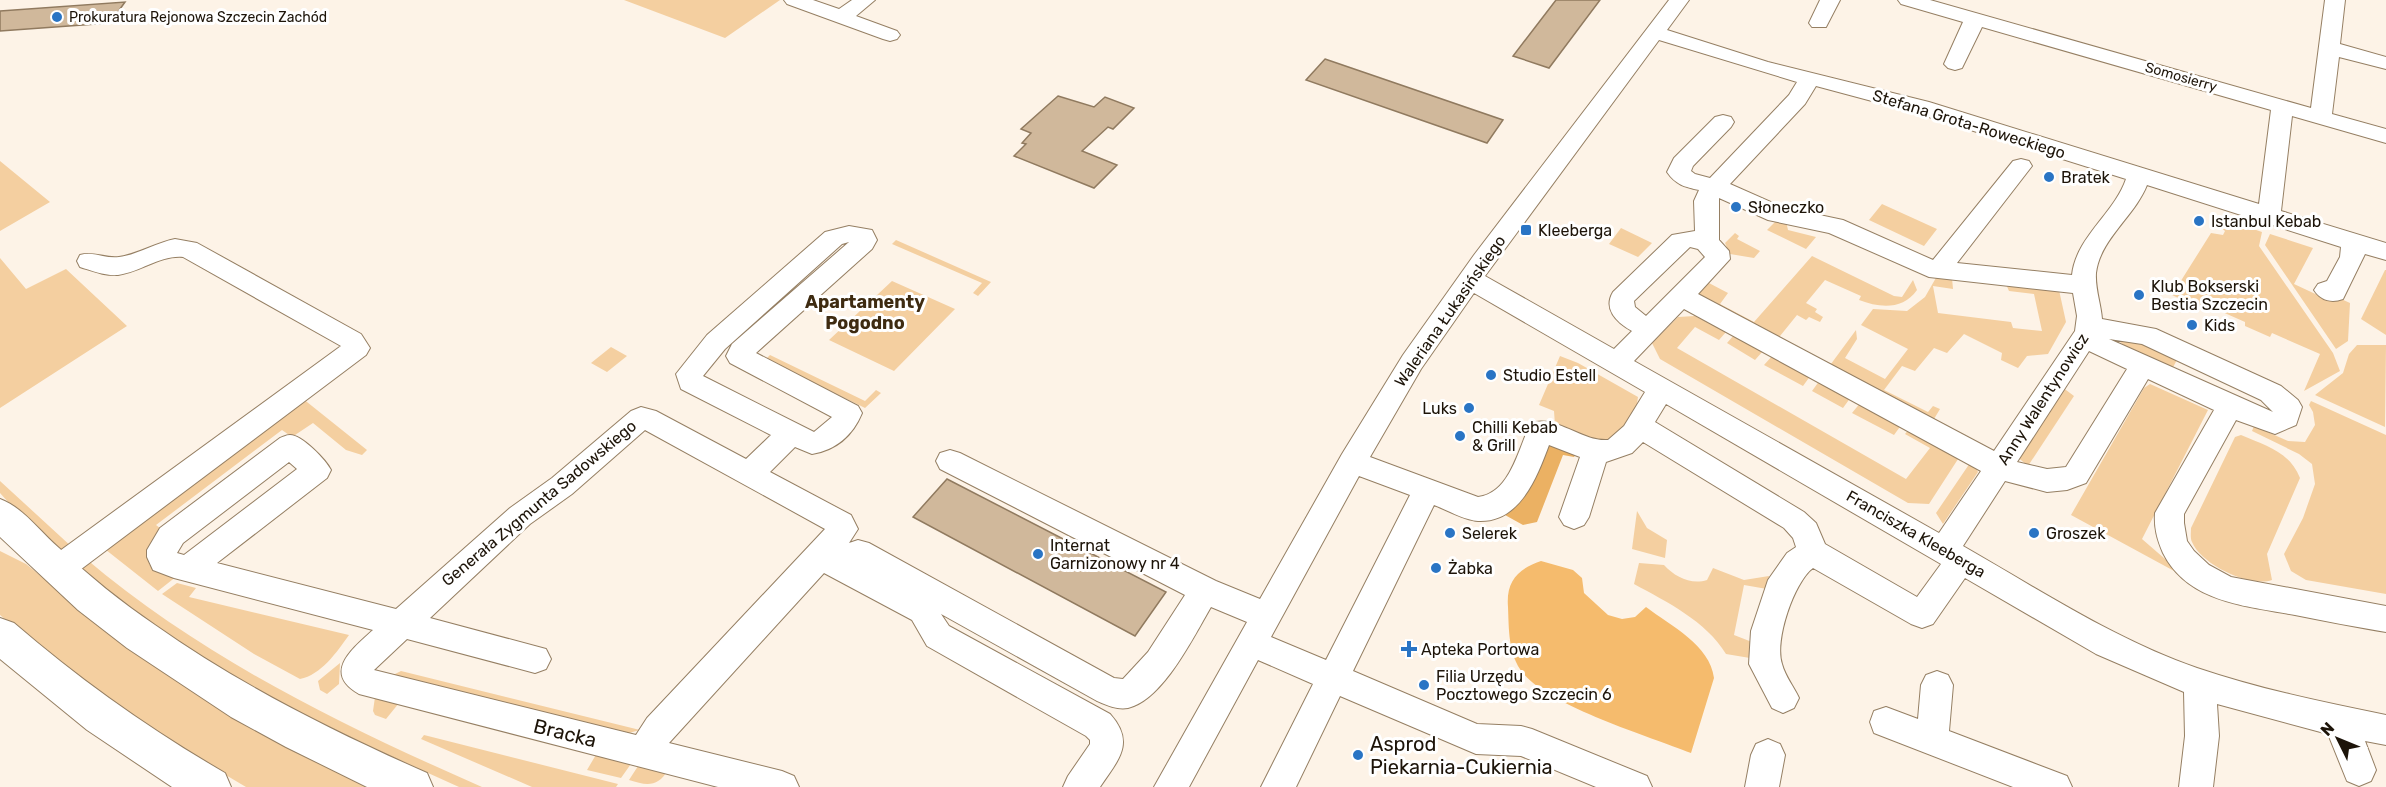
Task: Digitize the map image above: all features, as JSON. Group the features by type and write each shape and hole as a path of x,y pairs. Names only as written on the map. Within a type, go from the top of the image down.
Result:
{"main road":[{"path":"0,514 57,570 150,644 256,712 412,787"},
{"path":"0,635 53,680 139,745 210,787"}],"street":[{"path":"794,0 890,35"},
{"path":"841,17 865,0"},
{"name":"Waleriana Łukasińskiego","path":"1176,781 1352,462 1412,363 1470,279 1679,0"},
{"path":"1819,23 1830,0"},
{"name":"Somosierry","path":"1908,0 2386,136"},
{"path":"2321,117 2335,0"},
{"path":"1955,64 1975,19"},
{"name":"Stefana Grota-Roweckiego","path":"1654,32 1754,64 1921,107 2386,252"},
{"path":"2330,48 2386,63"},
{"path":"1707,243 1706,201 1714,186 1797,99 1810,78"},
{"path":"2269,216 2282,106"},
{"path":"1723,122 1679,168 1679,172 1687,180 1714,186 1776,214 1836,226 1917,265 1938,270 2083,285"},
{"path":"1938,270 2022,166"},
{"name":"Anny Walentynowicz","path":"1812,552 1922,615 1999,467 2087,332 2084,272 2093,246 2135,189 2138,176"},
{"path":"849,234 863,236 865,240 863,243 741,351 739,356 848,413 847,419 818,443 812,443 791,433 690,382 689,374 716,342 834,238 849,234"},
{"path":"1617,363 1718,259 1717,251 1707,243 1692,238 1681,241 1622,298 1621,308 1624,314 1649,329"},
{"path":"2327,290 2334,293 2352,257 2354,242"},
{"path":"57,570 347,358 357,348 352,341 188,249 178,246 162,249 132,264 117,267 107,267 89,261"},
{"name":"Franciszka Kleeberga","path":"1470,279 2107,644 2200,683 2271,706 2386,730"},
{"path":"1681,296 1999,467 2043,480 2057,481 2076,475 2143,365"},
{"path":"2087,332 2138,334 2153,339 2271,393 2288,406 2286,418 2276,423 2259,419 2143,365 2087,332"},
{"path":"1352,462 1477,509 1493,508 1503,503 1514,492 1541,431 1596,451 1613,452 1621,448 1640,426 1650,406 1663,390"},
{"path":"2230,406 2170,513 2168,521 2172,540 2186,563 2208,581 2236,591 2386,619"},
{"name":"Generała Zygmunta Sadowskiego","path":"357,669 365,655 399,623 520,516 562,486 640,418 646,418 841,524 841,534 659,729 643,753"},
{"path":"1640,426 1794,520 1806,532 1812,552 1798,562 1779,589 1767,631 1765,664 1783,698"},
{"path":"749,474 791,433"},
{"path":"188,568 316,470 290,446 179,529 165,543 162,556 167,563 535,659"},
{"path":"1574,517 1596,451"},
{"path":"950,461 1205,590 1335,678 1476,739 1521,741 1532,744 1594,779 1635,787"},
{"path":"1278,787 1335,678 1427,490"},
{"path":"858,552 1108,691 1119,694 1128,693 1144,682 1205,590"},
{"path":"821,556 923,611 938,636 1098,725 1107,735 1106,749 1080,787"},
{"name":"Bracka","path":"357,669 358,677 370,684 782,787"},
{"path":"2196,787 2202,736 2200,683"},
{"path":"1932,740 1937,685"},
{"path":"2338,720 2359,770"},
{"path":"1886,722 2055,787"},
{"path":"1762,787 1768,754"}],"shaded area":[{"path":"624,0 780,0 725,38"},
{"path":"0,161 50,202 0,231"},
{"path":"1882,204 1937,229 1924,246 1869,220"},
{"path":"1773,218 1786,221 1788,230 1816,237 1806,249 1767,230 1775,222"},
{"path":"2224,219 2262,232 2259,246 2333,353 2340,371 2304,391 2320,354 2272,333 2270,337 2245,326 2245,322 2202,303 2199,308 2172,295 2211,233 2223,235 2225,231 2220,227"},
{"path":"1621,228 1652,243 1638,257 1609,244"},
{"path":"1735,233 1739,236 1737,239 1760,251 1754,258 1730,254 1725,243"},
{"path":"2270,234 2313,248 2294,284 2324,298 2328,293 2350,303 2348,341 2336,349 2265,245"},
{"path":"896,240 991,282 978,296 973,293 982,283 892,244"},
{"path":"1812,256 1894,296 1902,297 1913,280 1917,290 1905,301 1883,306 1859,300 1861,296 1825,280 1806,303 1817,309 1815,312 1823,317 1820,322 1809,317 1806,320 1797,315 1776,341 1694,296 1707,282 1728,293 1720,304 1754,322"},
{"path":"0,258 26,289 66,269 127,326 0,408"},
{"path":"2386,270 2386,335 2361,319"},
{"path":"1937,276 1952,278 1953,289 1933,286 1938,313 2011,322 2013,328 2042,331 2034,294 2009,291 2005,282 2059,290 2066,322 2048,354 2027,356 2018,368 2001,360 2002,353 1964,334 1947,353 1934,348 1915,371 1902,366 1884,390 1928,412 1933,406 1940,409 1931,424 1828,368 1856,330 1857,339 1845,358 1885,379 1908,349 1861,325 1873,309 1907,311 1925,297"},
{"path":"892,281 955,309 894,371 829,340"},
{"path":"1695,316 1726,332 1719,340 1695,327 1677,348 1906,479 1930,448 1905,434 1910,428 1960,456 1929,504 1908,503 1660,359 1652,343 1678,317"},
{"path":"1734,335 1763,351 1755,360 1727,343"},
{"path":"2120,335 2178,358 2171,371 2135,354 2115,338"},
{"path":"2357,345 2386,345 2385,427 2315,395 2343,373 2349,354"},
{"path":"611,347 627,356 607,372 591,363"},
{"path":"770,355 865,401 876,390 881,393 865,408 766,359"},
{"path":"1773,355 1811,375 1803,386 1764,365"},
{"path":"1560,356 1578,363 1638,397 1636,410 1613,439 1597,443 1555,425 1554,411 1539,405"},
{"path":"1820,380 1851,397 1843,408 1812,391"},
{"path":"2150,384 2208,410 2142,539 2187,578 2071,515 2144,388"},
{"path":"2062,387 2074,396 2028,466 2015,455"},
{"path":"302,398 367,450 362,455 346,450 313,423 292,437 282,430 156,525 165,532 150,551 149,564 160,572 177,576 158,591 101,546"},
{"path":"2311,401 2386,435 2386,594 2306,580 2291,571 2284,554 2303,518 2315,484 2312,464 2299,454 2252,431 2254,426 2288,441 2305,442 2315,425 2313,412 2309,405"},
{"path":"1861,402 1902,424 1894,435 1852,413"},
{"path":"2241,435 2283,455 2290,461 2300,478 2267,554 2272,580 2262,582 2239,577 2215,566 2197,550 2191,539 2191,528 2235,437"},
{"path":"1552,439 1578,451 1574,457 1563,455 1537,522 1523,525 1505,515"},
{"path":"1972,460 1978,472 1943,524 1936,513"},
{"path":"0,481 73,548 62,551 18,513 0,493"},
{"path":"1637,511 1647,528 1667,540 1665,558 1632,549"},
{"path":"0,551 26,564 109,631 225,709 223,712 262,734 378,787 246,787 182,749 179,751 35,645 0,615"},
{"path":"85,558 130,594 177,627 275,687 377,739 482,787 459,787 300,715 167,638 81,571 82,561"},
{"path":"1541,561 1573,570 1582,578 1584,593 1608,615 1622,619 1635,617 1646,607 1688,637 1705,656 1714,678 1691,753 1576,708 1554,697 1523,673 1514,658 1510,642 1509,590 1519,572"},
{"path":"1639,563 1664,565 1673,573 1689,581 1707,580 1713,568 1744,580 1769,576 1767,589 1744,585 1734,635 1752,642 1750,658 1726,654 1718,642 1697,622 1634,584"},
{"path":"177,583 196,588 189,597 349,635 322,668 300,679 254,654 162,594"},
{"path":"340,663 339,684 327,694 320,690 318,681"},
{"path":"401,671 640,730 625,734 391,676"},
{"path":"375,697 399,703 386,719 375,715 373,711"},
{"path":"424,735 618,784 616,787 532,787 421,739"},
{"path":"597,753 633,761 621,778 587,770"},
{"path":"640,763 668,770 660,780 652,784 629,780"}],"building":[{"path":"1556,0 1600,0 1549,68 1513,56"},
{"name":"Prokuratura Rejonowa Szczecin Zachód","path":"125,2 110,23 0,31 0,11"},
{"path":"1325,59 1503,120 1487,143 1306,80"},
{"path":"1058,96 1094,107 1105,97 1134,108 1113,129 1108,127 1082,151 1117,165 1094,188 1014,156 1026,144 1022,143 1031,133 1021,129"},
{"name":"Internat Garnizonowy nr 4","path":"947,479 1166,592 1135,636 913,517"}],"place":[{"name":"Prokuratura Rejonowa Szczecin Zachód","path":"57,17"},
{"name":"Bratek","path":"2049,177"},
{"name":"Słoneczko","path":"1736,207"},
{"name":"Istanbul Kebab","path":"2199,221"},
{"name":"Kleeberga","path":"1526,230"},
{"name":"Klub Bokserski Bestia Szczecin","path":"2139,295"},
{"name":"Kids","path":"2192,325"},
{"name":"Studio Estell","path":"1491,375"},
{"name":"Luks","path":"1469,408"},
{"name":"Chilli Kebab & Grill","path":"1460,436"},
{"name":"Selerek","path":"1450,533"},
{"name":"Groszek","path":"2034,533"},
{"name":"Internat Garnizonowy nr 4","path":"1038,554"},
{"name":"Żabka","path":"1436,568"},
{"name":"Apteka Portowa","path":"1409,649"},
{"name":"Filia Urzędu Pocztowego Szczecin 6","path":"1424,685"},
{"name":"Asprod Piekarnia-Cukiernia","path":"1358,755"}],"district":[{"name":"Apartamenty Pogodno","path":"865,312"}]}
